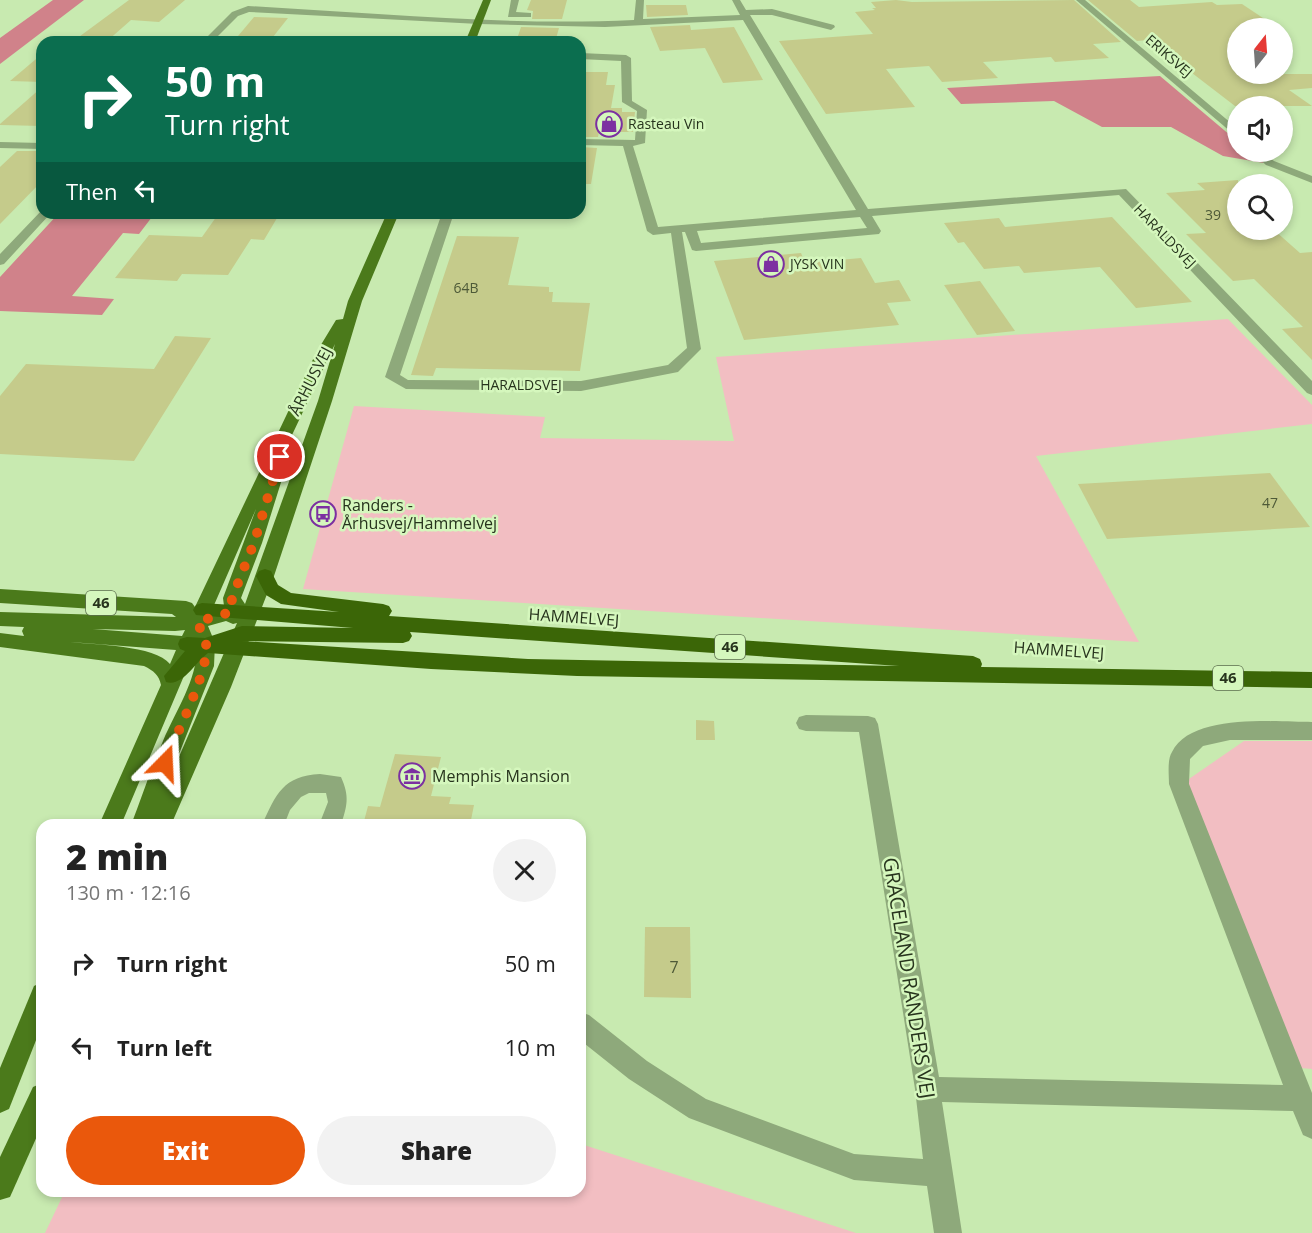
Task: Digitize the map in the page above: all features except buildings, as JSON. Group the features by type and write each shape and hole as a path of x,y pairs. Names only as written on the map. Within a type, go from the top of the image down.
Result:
{"highway":[{"path":"263,580 272,590 287,599 663,643"},
{"name":"HAMMELVEJ","path":"231,612 1145,676"},
{"path":"240,640 287,632 663,643"},
{"name":"HAMMELVEJ","path":"197,644 240,640 268,651 575,668 1312,680"}],"main road":[{"path":"473,36 487,0"},
{"name":"ÅRHUSVEJ","path":"163,819 240,640 263,580 325,401 355,301 390,219"},
{"name":"ÅRHUSVEJ","path":"199,616 323,353 355,301"},
{"path":"240,640 231,612 232,598 254,543 294,414"},
{"path":"0,619 153,624 231,612 247,600 263,580"},
{"name":"46","path":"0,596 174,608 199,616"},
{"path":"144,819 197,686 199,616"},
{"name":"HAMMELVEJ","path":"0,629 197,644"},
{"path":"0,640 147,659 160,665 171,680"},
{"path":"113,819 171,680 197,644"},
{"path":"0,1100 36,1009"},
{"path":"0,1187 36,1108"}],"street":[{"path":"515,0 511,15 561,17 583,28 638,18 772,12 831,27"},
{"path":"638,18 640,0"},
{"path":"683,228 696,247 875,231 736,0"},
{"path":"765,0 772,12"},
{"name":"ERIKSVEJ","path":"1080,0 1227,126"},
{"path":"235,5 248,9 479,21 561,17"},
{"path":"213,36 235,14 248,9"},
{"path":"607,14 638,18"},
{"path":"586,56 626,58 627,102 642,110 640,143 586,141"},
{"name":"HARALDSVEJ","path":"627,143 653,231 1122,191 1312,390"},
{"path":"0,144 36,146"},
{"path":"1269,162 1312,180"},
{"path":"0,261 39,219"},
{"name":"HARALDSVEJ","path":"446,219 392,377 406,384 581,386 673,369 694,349 683,228"},
{"name":"GRACELAND RANDERS VEJ","path":"806,723 868,724 928,1089 948,1233"},
{"path":"1312,732 1230,731 1197,739 1180,755 1179,784 1312,1126"},
{"path":"276,819 286,795 311,782 334,784 338,802 332,819"},
{"path":"586,1029 638,1070 698,1109 854,1167 938,1173"},
{"path":"928,1089 1301,1098"}],"shaded area":[{"path":"53,0 84,0 0,64 0,38"},
{"path":"1160,76 1227,133 1227,157 1171,127 1102,127 1054,101 961,104 947,88"},
{"path":"53,219 150,219 139,234 123,233 72,296 114,299 102,315 0,311 0,277"},
{"path":"1228,319 1312,405 1312,424 1036,456 1139,642 303,589 354,406 545,417 540,438 734,441 716,357"},
{"path":"1244,741 1312,741 1312,1069 1301,1068 1186,781"},
{"path":"586,1146 856,1233 45,1233 62,1197 586,1197"}],"place":[{"name":"Rasteau Vin","path":"609,124"},
{"name":"JYSK VIN","path":"771,264"},
{"name":"Randers - Århusvej/Hammelvej","path":"323,514"},
{"name":"Memphis Mansion","path":"412,776"}],"route":[{"path":"165,763 197,686 206,656 203,633 197,622 231,612 232,598 254,543 280,457"}]}
